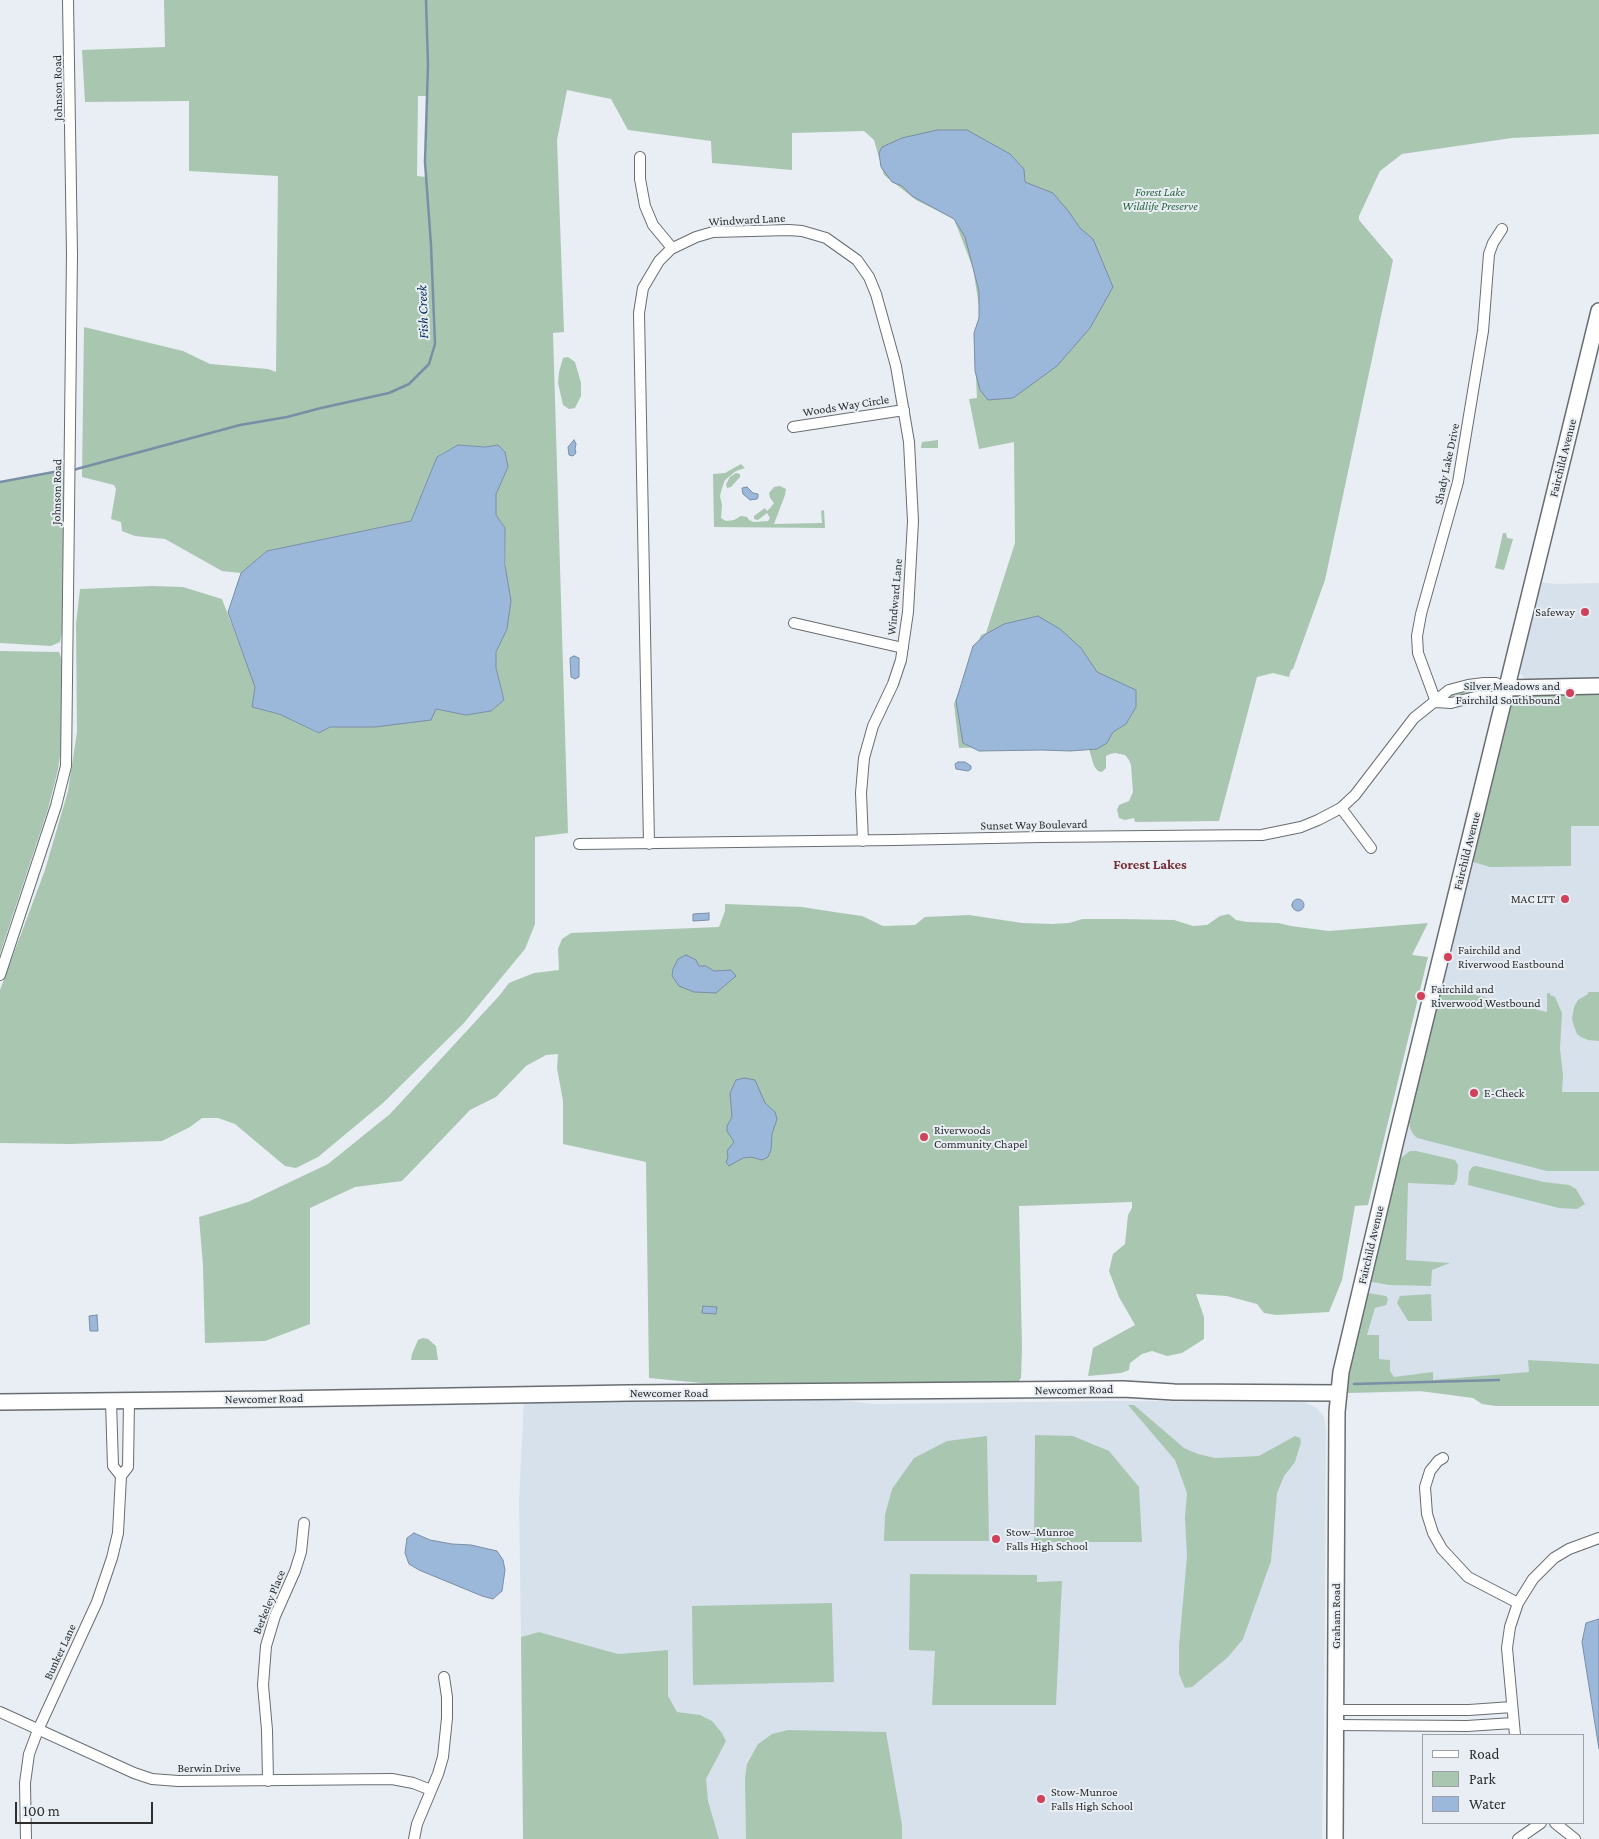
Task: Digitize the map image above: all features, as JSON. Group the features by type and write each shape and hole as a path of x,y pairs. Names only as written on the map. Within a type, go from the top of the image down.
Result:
{"main road":[{"name":"Fairchild Avenue","path":"1338,1393 1341,1372 1393,1150 1599,311"},
{"path":"1506,688 1599,686"},
{"name":"Newcomer Road","path":"0,1402 601,1393 1123,1389 1174,1392 1338,1393"},
{"name":"Graham Road","path":"1335,1839 1338,1393"}],"street":[{"name":"Johnson Road","path":"0,975 56,806 66,766 72,254 68,0"},
{"path":"640,157 640,179 645,206 653,225 672,248"},
{"name":"Shady Lake Drive","path":"1436,702 1418,653 1417,636 1421,614 1458,482 1483,331 1489,254 1502,228"},
{"name":"Windward Lane","path":"649,844 639,313 643,288 659,261 672,248 696,237 713,232 789,230 802,231 826,238 857,260 869,277 876,294 896,366 909,442 913,521 910,592 903,648 893,684 873,726 864,758 861,793 863,840"},
{"name":"Woods Way Circle","path":"793,427 904,410"},
{"path":"794,623 903,648"},
{"path":"1436,702 1451,704 1479,696 1493,697 1506,688"},
{"name":"Sunset Way Boulevard","path":"579,844 1070,836 1262,836 1301,827 1340,808 1355,795 1414,718 1436,702"},
{"path":"1340,808 1371,848"},
{"name":"Bunker Lane","path":"111,1401 113,1466 121,1476"},
{"name":"Bunker Lane","path":"26,1839 25,1783 29,1754 106,1580 118,1533 121,1476 128,1466 128,1401"},
{"path":"1443,1458 1430,1471 1425,1487 1427,1514 1433,1533 1452,1561 1468,1577 1518,1602"},
{"name":"Berkeley Place","path":"268,1781 267,1730 263,1685 266,1646 274,1616 295,1571 302,1544 304,1523"},
{"path":"1515,1734 1507,1648 1510,1627 1518,1602 1533,1579 1554,1558 1569,1548 1599,1538"},
{"path":"414,1839 417,1824 443,1756 446,1736 447,1697 444,1678"},
{"path":"1335,1710 1449,1710 1512,1707"},
{"path":"1394,1710 1394,1725"},
{"path":"1449,1710 1449,1726"},
{"name":"Berwin Drive","path":"0,1712 134,1773 152,1779 178,1781 392,1779 414,1783 431,1790"},
{"path":"1335,1726 1449,1726 1513,1723"},
{"path":"1518,1839 1540,1824"},
{"path":"1556,1824 1575,1839"}],"shaded area":[{"path":"1536,582 1557,584 1599,583 1599,681 1527,681 1520,673"},
{"path":"1571,826 1599,826 1599,1389 1343,1393 1470,861 1571,866"},
{"name":"Stow–Munroe Falls High School","path":"829,1399 874,1404 1110,1401 1305,1402 1317,1408 1324,1417 1326,1429 1322,1839 668,1839 668,1650 618,1654 539,1632 521,1637 519,1501 524,1400"}],"green space":[{"name":"Forest Lake Wildlife Preserve","path":"164,0 1599,0 1599,134 1512,138 1402,154 1380,171 1359,216 1359,220 1393,260 1325,580 1293,669 1289,677 1273,673 1257,677 1219,821 1135,822 1134,818 1125,820 1119,818 1117,810 1119,805 1129,801 1133,792 1129,760 1125,755 1110,754 1106,756 1106,768 1102,772 1098,771 1094,766 1089,749 1097,749 1107,743 1113,732 1126,724 1133,711 1124,711 1104,743 959,748 954,704 981,635 986,633 1015,543 1014,442 979,449 969,399 977,398 974,336 980,313 973,268 954,219 916,200 884,175 874,140 864,131 792,133 792,170 712,163 711,141 628,130 611,99 567,90 557,140 564,332 553,333 568,833 535,837 535,924 525,949 463,1024 383,1103 318,1157 296,1168 285,1166 235,1124 218,1118 202,1118 190,1127 162,1141 71,1144 0,1143 0,990 45,870 68,791 77,732 76,624 80,589 152,586 183,587 222,599 256,687 252,707 279,714 318,733 330,727 375,727 436,709 466,715 491,711 504,700 496,668 496,652 507,629 505,528 496,515 496,494 508,467 498,445 485,447 458,445 437,457 411,521 267,551 241,573 222,571 165,539 135,536 122,531 121,522 111,519 116,489 114,485 82,477 84,327 183,351 210,364 268,369 276,372 278,176 189,171 189,101 85,102 82,50 165,47","holes":["418,96 427,96 426,177 417,176"]},
{"path":"568,357 575,362 581,383 581,396 575,408 569,409 563,405 558,383 563,358"},
{"path":"938,440 938,448 921,448 922,442"},
{"path":"741,464 745,468 736,471 725,480 722,488 720,496 722,505 721,518 726,521 734,520 741,516 747,517 754,522 768,521 770,518 767,513 758,520 754,519 754,516 765,508 767,511 771,507 774,503 769,493 774,487 780,486 786,489 774,524 822,523 821,511 824,510 825,528 714,527 713,474 725,473"},
{"path":"64,471 62,632 60,642 51,646 0,643 0,482"},
{"path":"736,473 740,474 740,477 731,487 727,488 726,484 730,477"},
{"path":"1503,533 1506,533 1507,538 1513,539 1504,570 1495,568"},
{"path":"0,651 59,652 63,663 62,741 58,770 48,809 0,954"},
{"path":"1489,687 1485,690 1449,697 1458,691"},
{"path":"1599,691 1599,826 1571,826 1571,866 1490,867 1470,861 1512,699 1526,692"},
{"path":"725,904 802,907 862,916 883,926 915,925 925,917 969,915 1022,923 1052,924 1069,923 1083,919 1120,919 1174,920 1193,926 1207,925 1220,916 1229,914 1236,920 1247,922 1278,923 1329,931 1428,923 1412,955 1428,957 1368,1205 1355,1206 1342,1280 1329,1312 1276,1315 1264,1313 1257,1304 1227,1296 1196,1294 1204,1317 1204,1339 1182,1353 1167,1356 1152,1351 1142,1354 1130,1363 1129,1370 1121,1373 1088,1376 1093,1348 1135,1325 1119,1297 1109,1271 1113,1254 1125,1244 1128,1215 1132,1208 1132,1202 1019,1206 1022,1348 1021,1378 1016,1385 734,1386 649,1378 646,1162 563,1144 563,1101 557,1068 558,1054 546,1055 526,1066 496,1097 470,1110 402,1181 355,1187 310,1208 310,1324 265,1341 205,1343 203,1266 199,1217 248,1202 328,1164 390,1114 509,983 534,973 559,970 558,949 562,939 571,933 719,927 725,911"},
{"path":"1441,987 1547,1012 1547,993 1555,997 1562,1013 1560,1049 1563,1075 1562,1092 1599,1092 1599,1171 1547,1171 1417,1138 1413,1134 1409,1121"},
{"path":"1588,992 1599,992 1599,1041 1588,1040 1577,1034 1572,1019 1574,1007 1578,1000 1588,994"},
{"path":"1410,1151 1455,1160 1458,1165 1457,1180 1454,1185 1408,1183 1406,1260 1450,1263 1432,1270 1431,1286 1389,1285 1367,1281 1385,1209 1401,1158"},
{"path":"1476,1166 1544,1182 1569,1185 1576,1189 1585,1204 1577,1209 1559,1208 1468,1185 1469,1172 1472,1167"},
{"path":"1368,1293 1386,1296 1388,1299 1386,1305 1375,1308 1367,1335 1379,1335 1379,1359 1390,1360 1390,1371 1394,1377 1433,1372 1433,1380 1529,1372 1528,1360 1599,1364 1599,1406 1496,1406 1482,1404 1473,1398 1420,1391 1346,1393 1356,1330"},
{"path":"1431,1294 1432,1321 1408,1321 1397,1303 1400,1296"},
{"path":"428,1339 436,1346 438,1360 411,1360 418,1340"},
{"path":"1128,1405 1134,1405 1184,1448 1215,1458 1259,1456 1295,1436 1300,1438 1301,1442 1295,1462 1284,1476 1277,1493 1271,1561 1243,1639 1228,1657 1192,1687 1185,1688 1179,1674 1179,1646 1187,1557 1185,1517 1187,1493 1175,1460"},
{"path":"1035,1435 1073,1436 1109,1451 1139,1487 1142,1542 1034,1542"},
{"path":"987,1436 989,1541 884,1541 885,1515 892,1489 914,1458 947,1441"},
{"path":"910,1574 1037,1575 1037,1582 1062,1581 1056,1705 932,1705 935,1651 909,1650"},
{"path":"832,1603 834,1682 693,1685 692,1606"},
{"path":"539,1632 618,1654 668,1650 668,1696 677,1712 700,1715 712,1721 726,1741 706,1779 708,1801 719,1839 523,1839 521,1637"},
{"path":"788,1730 886,1732 902,1825 902,1839 746,1839 745,1778 747,1764 758,1744 772,1734"}],"water":[{"path":"937,130 967,130 1010,154 1024,169 1025,182 1053,193 1080,228 1093,239 1113,287 1090,328 1057,366 1013,398 988,400 980,390 975,371 974,333 979,318 979,291 965,237 954,219 912,196 902,186 892,182 881,167 879,153 882,147 902,138"},
{"path":"574,440 576,453 573,456 569,455 568,447"},
{"path":"458,445 485,447 498,445 505,452 508,467 496,494 496,515 505,528 505,565 511,601 507,629 496,652 496,668 504,700 491,711 466,715 436,709 431,720 375,727 330,727 319,733 279,714 252,707 255,687 228,612 241,573 267,551 411,521 437,457"},
{"path":"747,487 753,493 758,494 757,499 750,500 743,494 742,488"},
{"path":"1038,616 1060,629 1081,648 1097,672 1136,690 1136,707 1126,724 1113,732 1107,743 1097,749 1070,751 979,751 963,743 956,701 973,646 986,634 1004,624"},
{"path":"574,656 579,658 579,677 575,679 571,677 570,658"},
{"path":"965,762 971,766 971,769 968,771 956,769 955,764"},
{"path":"1296,899 1300,899 1304,905 1300,911 1296,911 1292,907 1292,903"},
{"path":"709,913 709,920 693,921 693,914"},
{"path":"686,955 696,960 699,966 706,966 714,971 731,970 736,976 716,993 694,992 679,986 672,976 673,969 678,959"},
{"path":"744,1078 755,1080 765,1103 775,1112 777,1119 768,1157 762,1160 751,1157 743,1158 729,1166 726,1162 728,1157 727,1151 734,1142 727,1131 727,1126 732,1117 730,1093 736,1080"},
{"path":"703,1306 717,1307 716,1314 702,1313"},
{"path":"97,1315 98,1331 90,1331 89,1316"},
{"path":"414,1533 430,1540 471,1545 497,1551 503,1560 505,1570 502,1591 493,1599 482,1596 409,1564 405,1553 407,1538"},
{"path":"1599,1619 1599,1749 1582,1642 1586,1623"}],"waterway":[{"name":"Fish Creek","path":"73,470 240,425 287,417 389,393 409,384 429,364 435,344 425,162 428,65 426,0"},
{"name":"Fish Creek","path":"0,482 59,471"},
{"path":"1354,1384 1499,1380"}],"place":[{"name":"Safeway","path":"1585,612"},
{"name":"Silver Meadows and Fairchild Southbound","path":"1570,693"},
{"name":"MAC LTT","path":"1565,899"},
{"name":"Fairchild and Riverwood Eastbound","path":"1448,957"},
{"name":"Fairchild and Riverwood Westbound","path":"1421,996"},
{"name":"E-Check","path":"1474,1093"},
{"name":"Riverwoods Community Chapel","path":"924,1137"},
{"name":"Stow–Munroe Falls High School","path":"996,1539"},
{"name":"Stow-Munroe Falls High School","path":"1041,1799"}],"district":[{"name":"Forest Lakes","path":"1150,865"}]}
